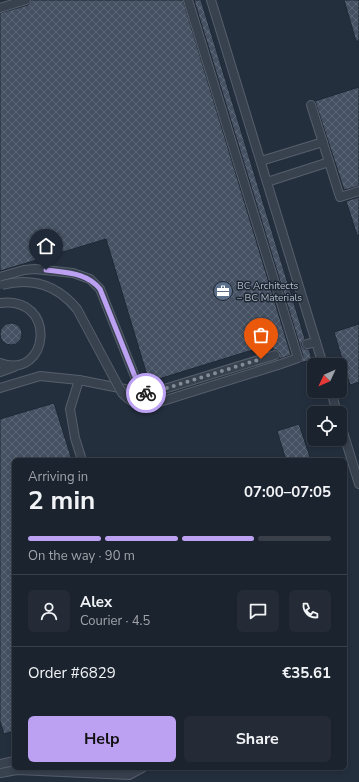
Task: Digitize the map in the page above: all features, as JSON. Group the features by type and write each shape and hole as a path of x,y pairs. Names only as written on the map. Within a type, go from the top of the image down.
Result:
{"lane":[{"path":"0,8 26,0"},
{"path":"1,286 25,281 44,284 62,293 78,309 122,393 126,398 138,404 150,405 298,358 188,0"},
{"path":"212,0 321,358"},
{"path":"311,105 340,197 359,191"},
{"path":"261,161 323,142"},
{"path":"267,182 329,162"},
{"path":"0,277 24,270 35,269 73,273 90,279 100,289 138,384 146,393"},
{"path":"0,303 10,302 24,306 34,314 40,325 41,343 38,349 27,361 21,365 0,372"},
{"path":"307,344 316,342"},
{"path":"0,388 40,376 79,380 151,393 275,355"},
{"path":"0,363 8,366 21,365"},
{"path":"79,380 70,409 75,438 81,458"},
{"path":"347,445 359,484"},
{"path":"0,764 12,761"},
{"path":"0,773 17,770 129,775 138,770"}],"building":[{"path":"31,0 183,0 291,355 279,359 280,353 277,350 273,350 272,344 149,382 106,239 0,271 0,13 28,5"},
{"path":"194,0 201,0 305,339 302,342 302,346 305,349 309,349 311,358 307,358 307,361 299,363 302,361 303,356"},
{"path":"344,0 359,0 359,41 356,41"},
{"path":"359,87 359,186 344,190 315,101"},
{"path":"359,197 359,235 357,235 346,201"},
{"path":"11,323 19,326 22,334 19,342 11,345 3,342 0,334 3,326"},
{"path":"359,324 359,382 350,385 347,375 347,358 342,358 334,332"},
{"path":"54,403 71,458 12,458 12,732 4,734 0,721 0,419"},
{"path":"299,424 310,458 285,458 277,431"}],"way so far":[{"path":"146,393 151,393 261,359"}],"place":[{"name":"BC Architects – BC Materials","path":"223,291"}],"route":[{"path":"46,270 82,275 96,284 100,289 138,384 146,393"}]}
